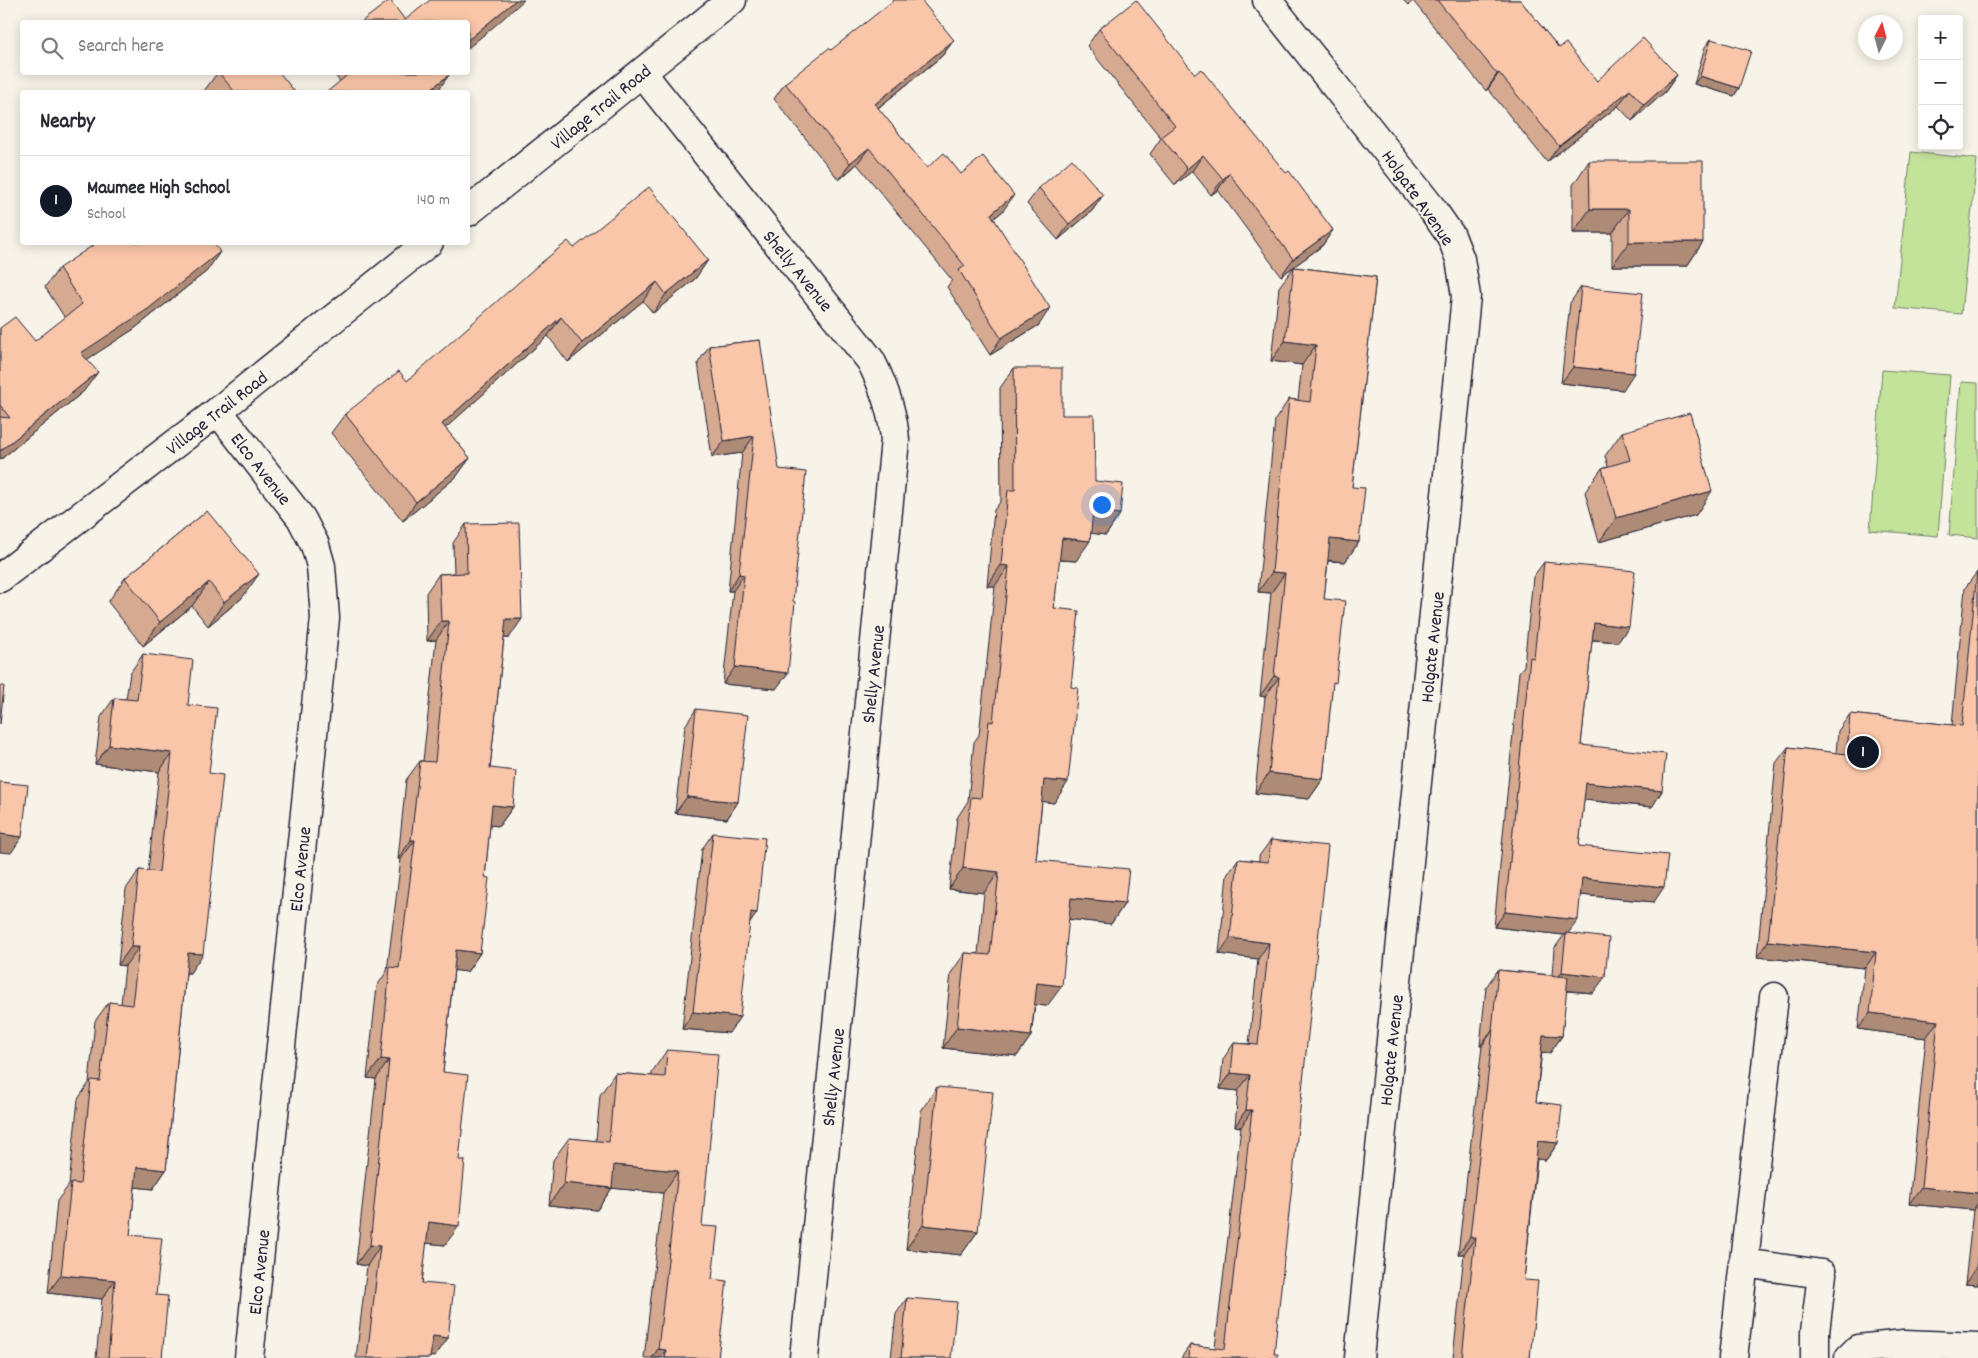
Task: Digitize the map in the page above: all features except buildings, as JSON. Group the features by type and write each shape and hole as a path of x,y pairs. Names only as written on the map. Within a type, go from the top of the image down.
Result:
{"street":[{"name":"Village Trail Road","path":"470,210 732,0"},
{"name":"Holgate Avenue","path":"1267,0 1430,206 1451,236 1460,260 1466,296 1359,1358"},
{"name":"Shelly Avenue","path":"642,73 871,361 882,384 893,420 895,440 804,1358"},
{"name":"Village Trail Road","path":"0,578 218,411 425,245"},
{"name":"Elco Avenue","path":"218,411 301,518 312,538 321,566 325,618 249,1358"},
{"path":"1732,1358 1774,997"},
{"path":"1743,1264 1822,1274 1815,1358"},
{"path":"1849,1358 1858,1349 1904,1344 1978,1347"}],"green space":[{"path":"1911,152 1977,159 1961,314 1895,308"},
{"path":"1882,370 1950,375 1938,536 1870,530"},
{"path":"1961,382 1978,383 1978,538 1949,535"}],"place":[{"name":"Maumee High School","path":"1863,752"}]}
